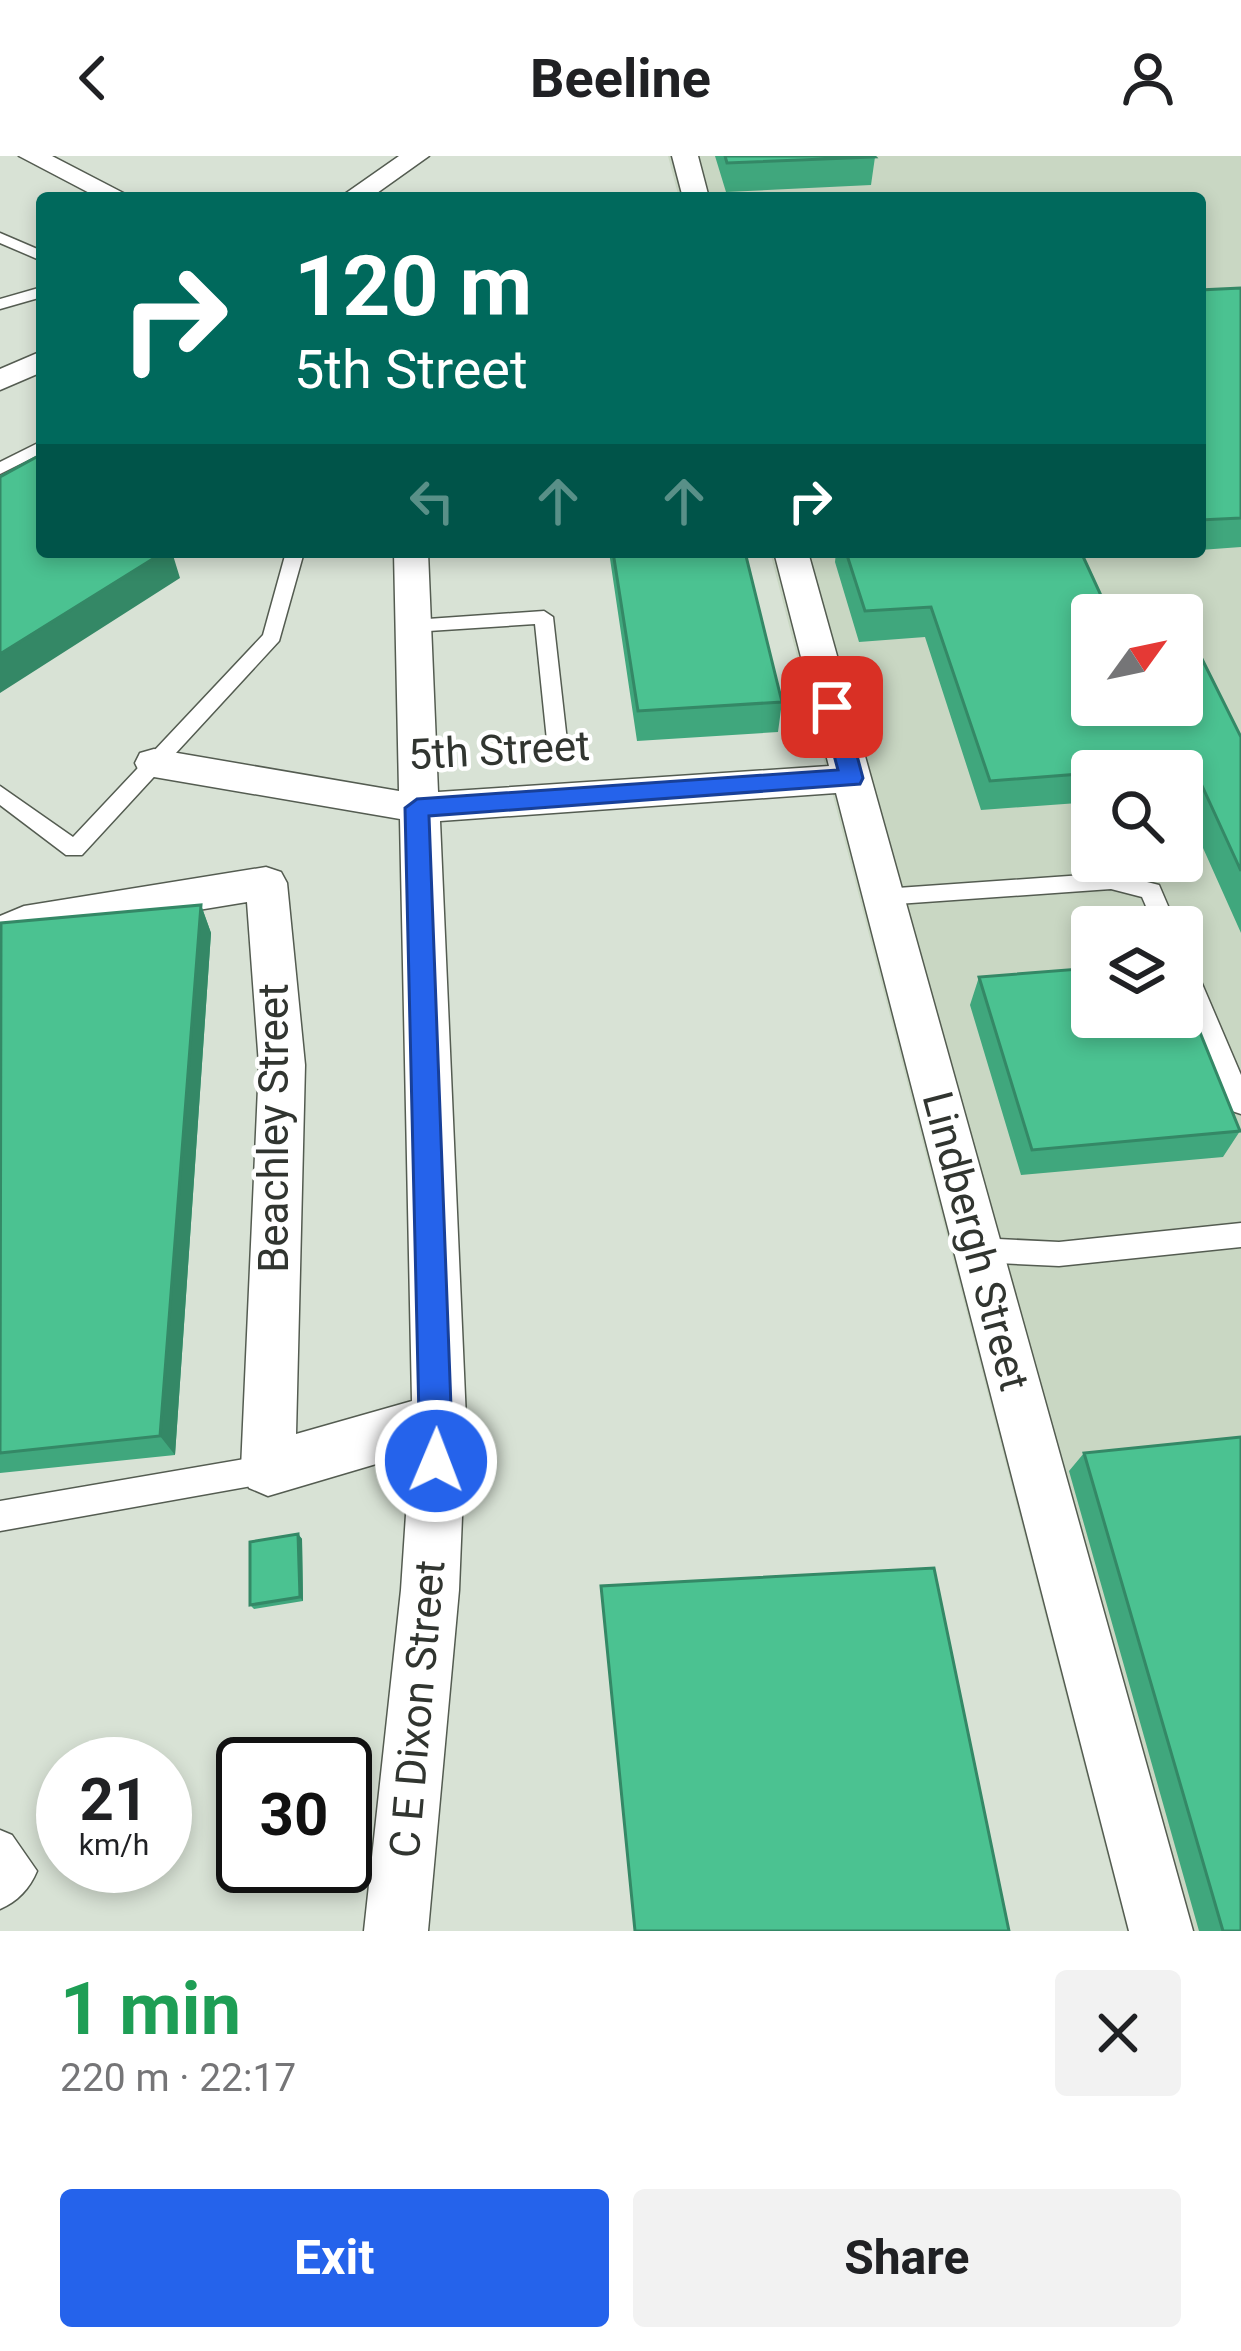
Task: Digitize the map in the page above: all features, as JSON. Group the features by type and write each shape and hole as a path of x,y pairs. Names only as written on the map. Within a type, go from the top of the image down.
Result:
{"street":[{"path":"32,156 107,192"},
{"path":"361,192 416,156"},
{"path":"685,156 694,192"},
{"path":"0,381 36,363"},
{"name":"C E Dixon Street","path":"396,1931 430,1590 439,1418 412,558"},
{"name":"Lindbergh Street","path":"793,558 1161,1931"},
{"name":"5th Street","path":"154,763 417,808 851,778"},
{"name":"Beachley Street","path":"0,938 24,922 266,883 282,1065 268,1469"},
{"path":"268,1469 439,1418"}],"lane":[{"path":"0,237 36,254"},
{"path":"0,304 36,298"},
{"path":"0,469 36,449"},
{"path":"0,794 74,849 272,637 293,558"},
{"path":"413,626 544,617 558,750"},
{"path":"884,897 1111,881 1151,891 1157,906"},
{"path":"1203,1015 1241,1105"},
{"path":"978,1250 1059,1255 1241,1235"},
{"path":"0,1516 268,1469"},
{"path":"0,1847 20,1871 0,1892"}],"shaded area":[{"path":"668,156 1241,156 1241,1931 1127,1931 772,558 1206,558 1206,192 677,192"}],"building":[{"path":"725,156 874,156 875,157 727,163"},
{"path":"1241,288 1241,518 1206,520 1206,290"},
{"path":"36,457 36,558 154,558 0,654 0,477"},
{"path":"614,558 746,558 782,702 638,711"},
{"path":"848,558 1084,558 1100,594 1071,594 1071,726 1203,726 1203,661 1241,737 1241,871 1203,788 1203,750 1071,750 1071,775 990,781 931,607 865,611"},
{"path":"201,905 160,1436 0,1453 1,923"},
{"path":"1071,970 1071,1038 1202,1038 1240,1131 1032,1150 979,977"},
{"path":"1241,1437 1241,1931 1223,1931 1084,1453"},
{"path":"298,1534 300,1597 250,1605 250,1542"},
{"path":"934,1568 1009,1931 635,1931 601,1586"}],"route":[{"path":"436,1461 439,1418 417,808 851,778 832,707"}]}
